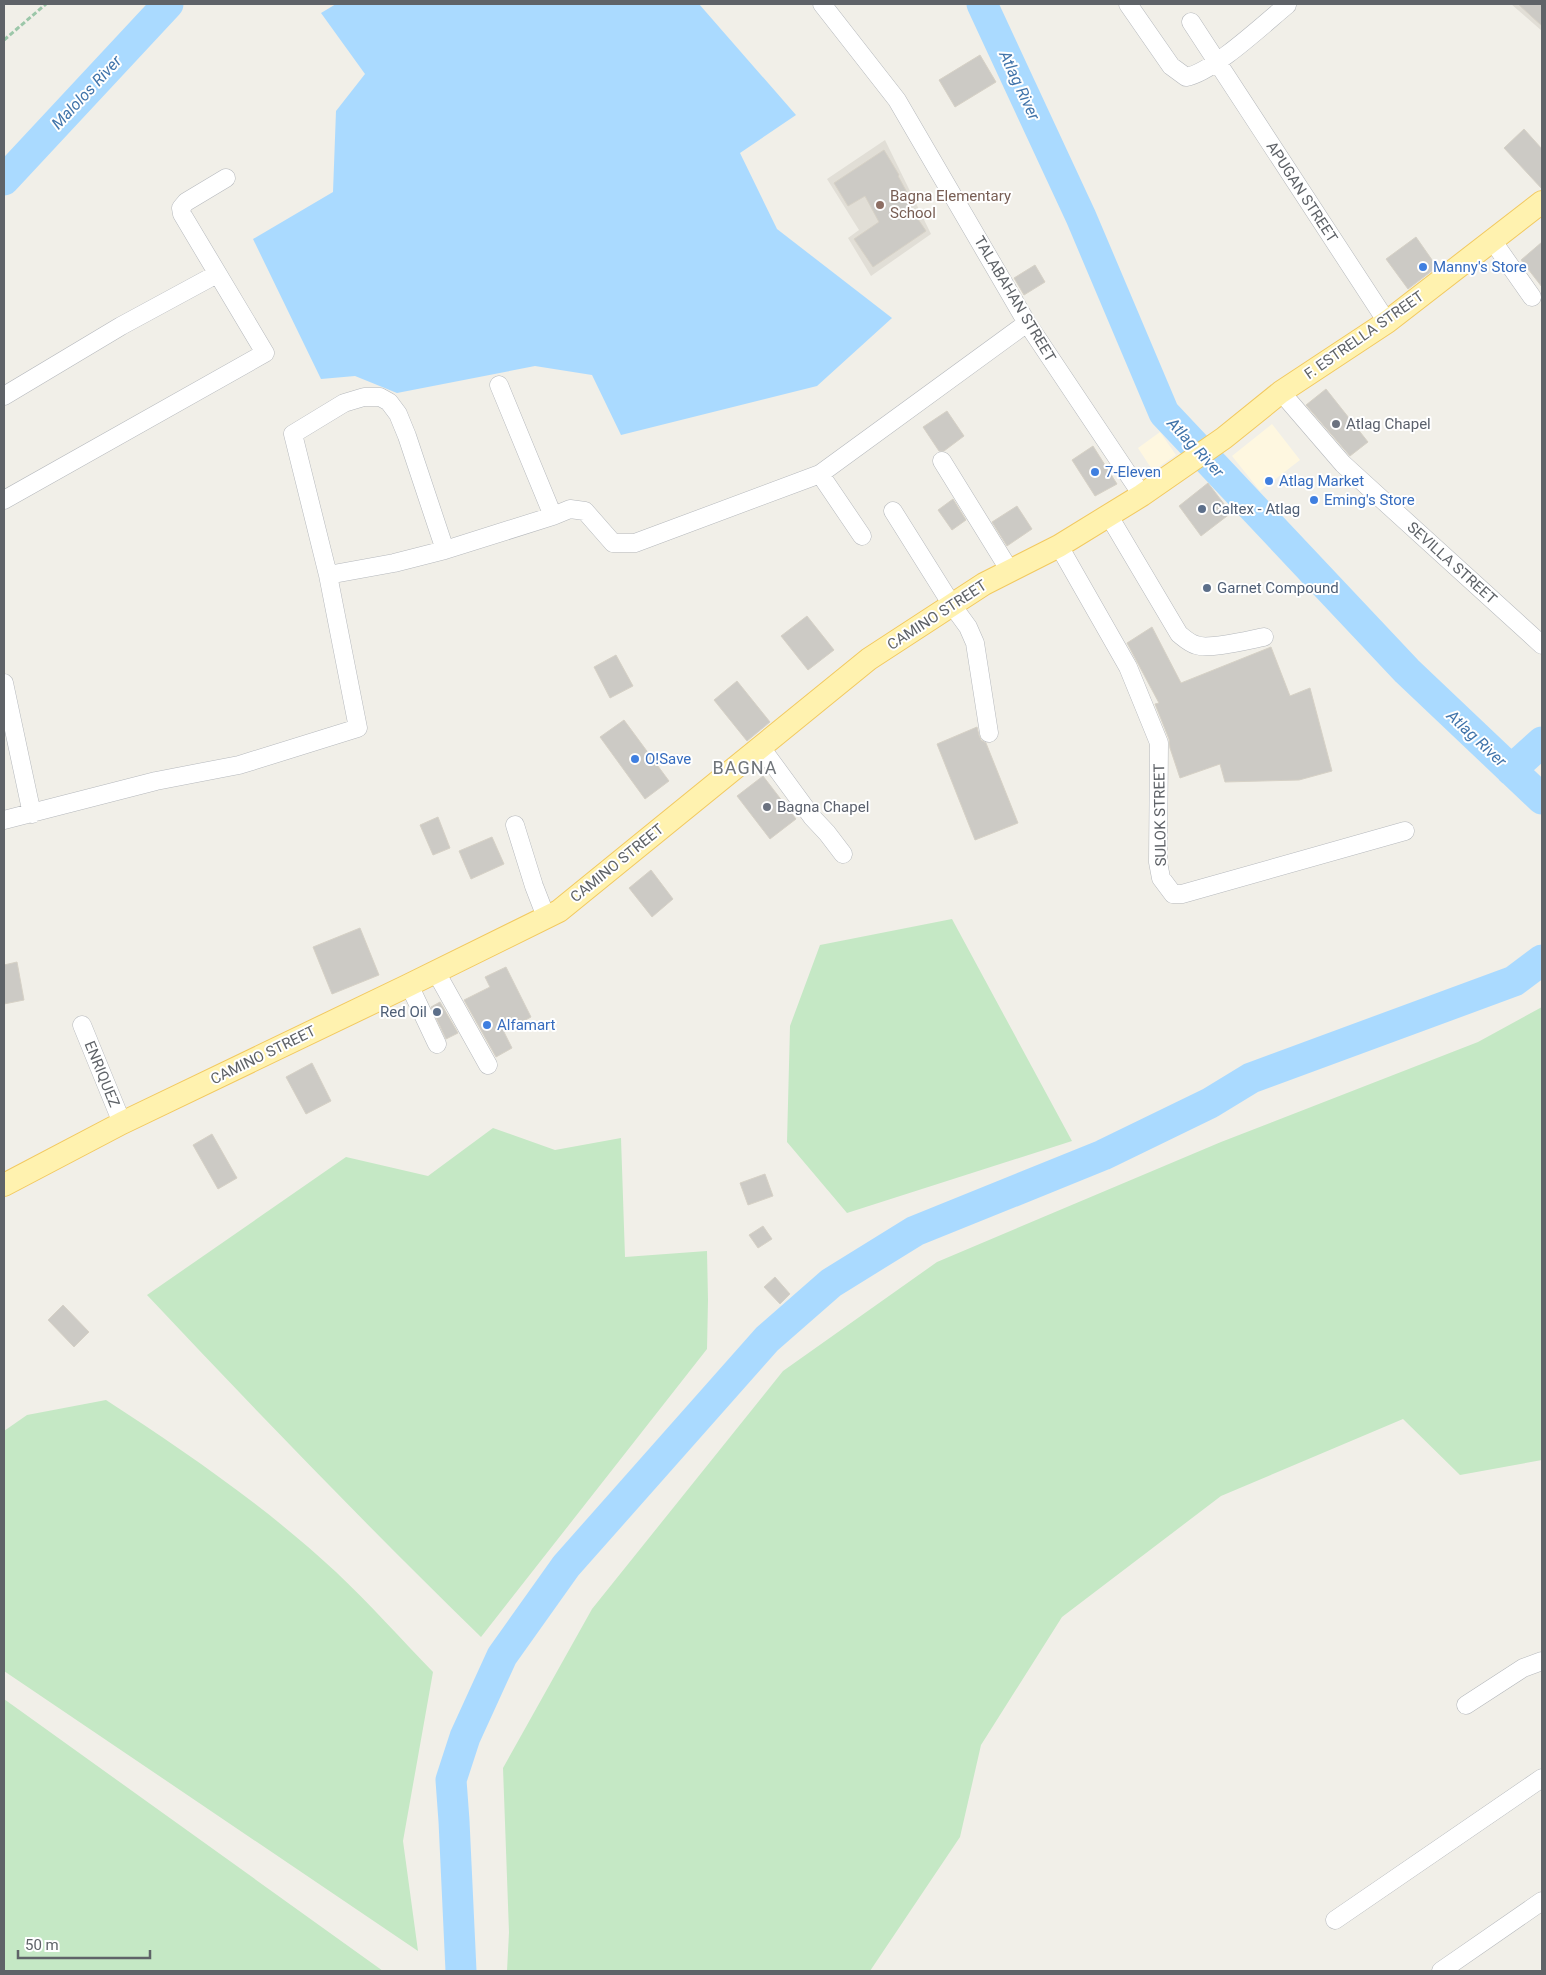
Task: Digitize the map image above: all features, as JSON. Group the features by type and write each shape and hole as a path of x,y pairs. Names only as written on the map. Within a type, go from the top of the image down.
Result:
{"main road":[{"name":"F. ESTRELLA STREET","path":"1185,465 1224,438 1281,392 1387,322 1542,202"},
{"name":"CAMINO STREET","path":"4,1185 122,1123 408,986 558,911 869,659 984,584 1059,546 1142,495 1185,465"}],"street":[{"name":"TALABAHAN STREET","path":"822,4 897,100 1027,323 1142,495"},
{"path":"1128,4 1170,66 1186,77 1195,76 1217,62 1287,5"},
{"name":"APUGAN STREET","path":"1191,22 1387,322"},
{"path":"4,500 265,354 182,214 181,208 186,202 226,178"},
{"path":"1492,240 1532,297"},
{"path":"4,396 121,326 217,274"},
{"path":"328,575 394,563 445,550 570,509 585,511 613,543 635,543 820,474 1027,323"},
{"path":"499,385 553,516"},
{"name":"SEVILLA STREET","path":"1281,392 1343,464 1542,645"},
{"path":"4,820 156,781 239,765 358,728 328,575 293,434 344,403 364,397 380,397 389,402 398,414 407,436 445,550"},
{"path":"942,461 1010,571"},
{"path":"820,474 862,536"},
{"path":"893,511 968,627 975,643 989,733"},
{"path":"1109,516 1179,634 1198,646 1264,638"},
{"name":"SULOK STREET","path":"1059,546 1128,667 1159,743 1158,862 1161,878 1173,894 1182,894 1405,831"},
{"path":"4,683 32,814"},
{"path":"760,746 812,817 828,833 843,854"},
{"path":"516,825 534,886 546,917"},
{"path":"436,972 488,1065"},
{"path":"408,986 437,1044"},
{"name":"ENRIQUEZ","path":"82,1025 122,1123"},
{"path":"1466,1705 1523,1668 1542,1661"},
{"path":"1335,1920 1542,1778"},
{"path":"1440,1971 1542,1901"}],"path":[{"path":"4,40 46,4"}],"shaded area":[{"path":"1511,4 1542,4 1542,31"},
{"name":"Bagna Elementary School","path":"885,140 931,234 871,276 848,238 859,230 827,179"},
{"path":"1272,424 1300,460 1260,491 1232,456"},
{"path":"1160,432 1176,455 1153,471 1138,448"}],"green space":[{"path":"952,919 1072,1141 847,1213 787,1142 790,1026 820,945"},
{"path":"1542,1007 1542,1460 1460,1475 1403,1419 1221,1496 1062,1617 981,1745 960,1837 870,1971 507,1971 509,1932 503,1768 592,1609 783,1371 937,1262 1221,1142 1478,1042"},
{"path":"493,1128 555,1150 621,1138 625,1257 707,1251 707,1349 481,1637 312,1468 147,1295 346,1157 428,1176"},
{"path":"106,1400 225,1481 282,1525 349,1584 433,1672 403,1841 418,1951 4,1671 4,1431 27,1415"},
{"path":"4,1699 383,1971 4,1971"}],"water":[{"path":"336,4 699,4 796,115 740,153 777,229 892,318 817,386 621,435 592,375 535,366 397,393 355,376 321,379 253,239 333,192 336,111 365,74 321,13"}],"building":[{"path":"1518,4 1542,4 1542,26"},
{"path":"980,55 996,82 955,107 939,80"},
{"path":"1524,129 1542,149 1542,189 1504,148"},
{"name":"Bagna Elementary School","path":"884,150 910,198 905,200 926,231 873,267 854,239 879,222 865,196 848,206 834,183"},
{"path":"1416,237 1437,267 1408,289 1386,259"},
{"path":"1542,242 1542,287 1521,260"},
{"path":"1035,265 1045,282 1024,295 1014,278"},
{"name":"Atlag Chapel","path":"1326,389 1368,442 1350,456 1306,405"},
{"path":"947,411 964,436 944,451 939,451 923,427"},
{"name":"7-Eleven","path":"1093,446 1117,484 1095,496 1072,460"},
{"path":"1208,483 1231,513 1201,536 1179,506"},
{"path":"953,499 966,520 952,530 938,510"},
{"path":"1017,506 1032,529 1007,546 992,522"},
{"path":"807,616 834,650 808,670 781,636"},
{"path":"1152,627 1181,683 1271,647 1290,696 1310,688 1332,771 1299,780 1225,782 1220,764 1180,778 1169,739 1155,704 1159,703 1127,643"},
{"path":"616,655 633,686 610,698 594,667"},
{"path":"737,681 770,722 747,741 714,700"},
{"name":"O!Save","path":"624,720 669,781 645,799 600,737"},
{"path":"977,727 981,740 986,743 1018,823 975,840 937,744"},
{"name":"Bagna Chapel","path":"763,776 796,819 770,839 737,796"},
{"path":"438,817 450,848 433,855 420,825"},
{"path":"492,837 504,864 471,879 459,851"},
{"path":"651,870 673,899 652,917 629,888"},
{"path":"360,928 379,975 332,994 313,947"},
{"path":"17,962 24,1000 4,1004 4,965"},
{"path":"506,967 531,1017 504,1032 512,1048 496,1057 464,1000 490,987 485,977"},
{"path":"440,1002 458,1033 446,1039 431,1007"},
{"path":"312,1063 331,1101 306,1114 286,1077"},
{"path":"212,1134 237,1178 218,1189 193,1145"},
{"path":"765,1174 773,1196 748,1205 740,1183"},
{"path":"763,1226 772,1239 758,1248 749,1235"},
{"path":"775,1277 790,1294 780,1304 764,1287"},
{"path":"63,1305 89,1332 74,1347 48,1320"}],"waterway":[{"name":"Malolos River","path":"4,180 168,4"},
{"name":"Atlag River","path":"982,4 1081,217 1164,413 1407,671 1542,799"},
{"path":"1511,770 1542,742"},
{"path":"461,1971 451,1780 465,1737 502,1656 566,1566 767,1339 831,1283 915,1231 1103,1155 1210,1103 1251,1078 1514,981 1542,960"}],"place":[{"name":"Bagna Elementary School","path":"880,205"},
{"name":"Manny's Store","path":"1423,267"},
{"name":"Atlag Chapel","path":"1336,424"},
{"name":"7-Eleven","path":"1095,472"},
{"name":"Atlag Market","path":"1269,481"},
{"name":"Eming's Store","path":"1314,500"},
{"name":"Caltex - Atlag","path":"1202,509"},
{"name":"Garnet Compound","path":"1207,588"},
{"name":"O!Save","path":"635,759"},
{"name":"Bagna Chapel","path":"767,807"},
{"name":"Red Oil","path":"437,1012"},
{"name":"Alfamart","path":"487,1025"}],"district":[{"name":"BAGNA","path":"745,768"}]}
